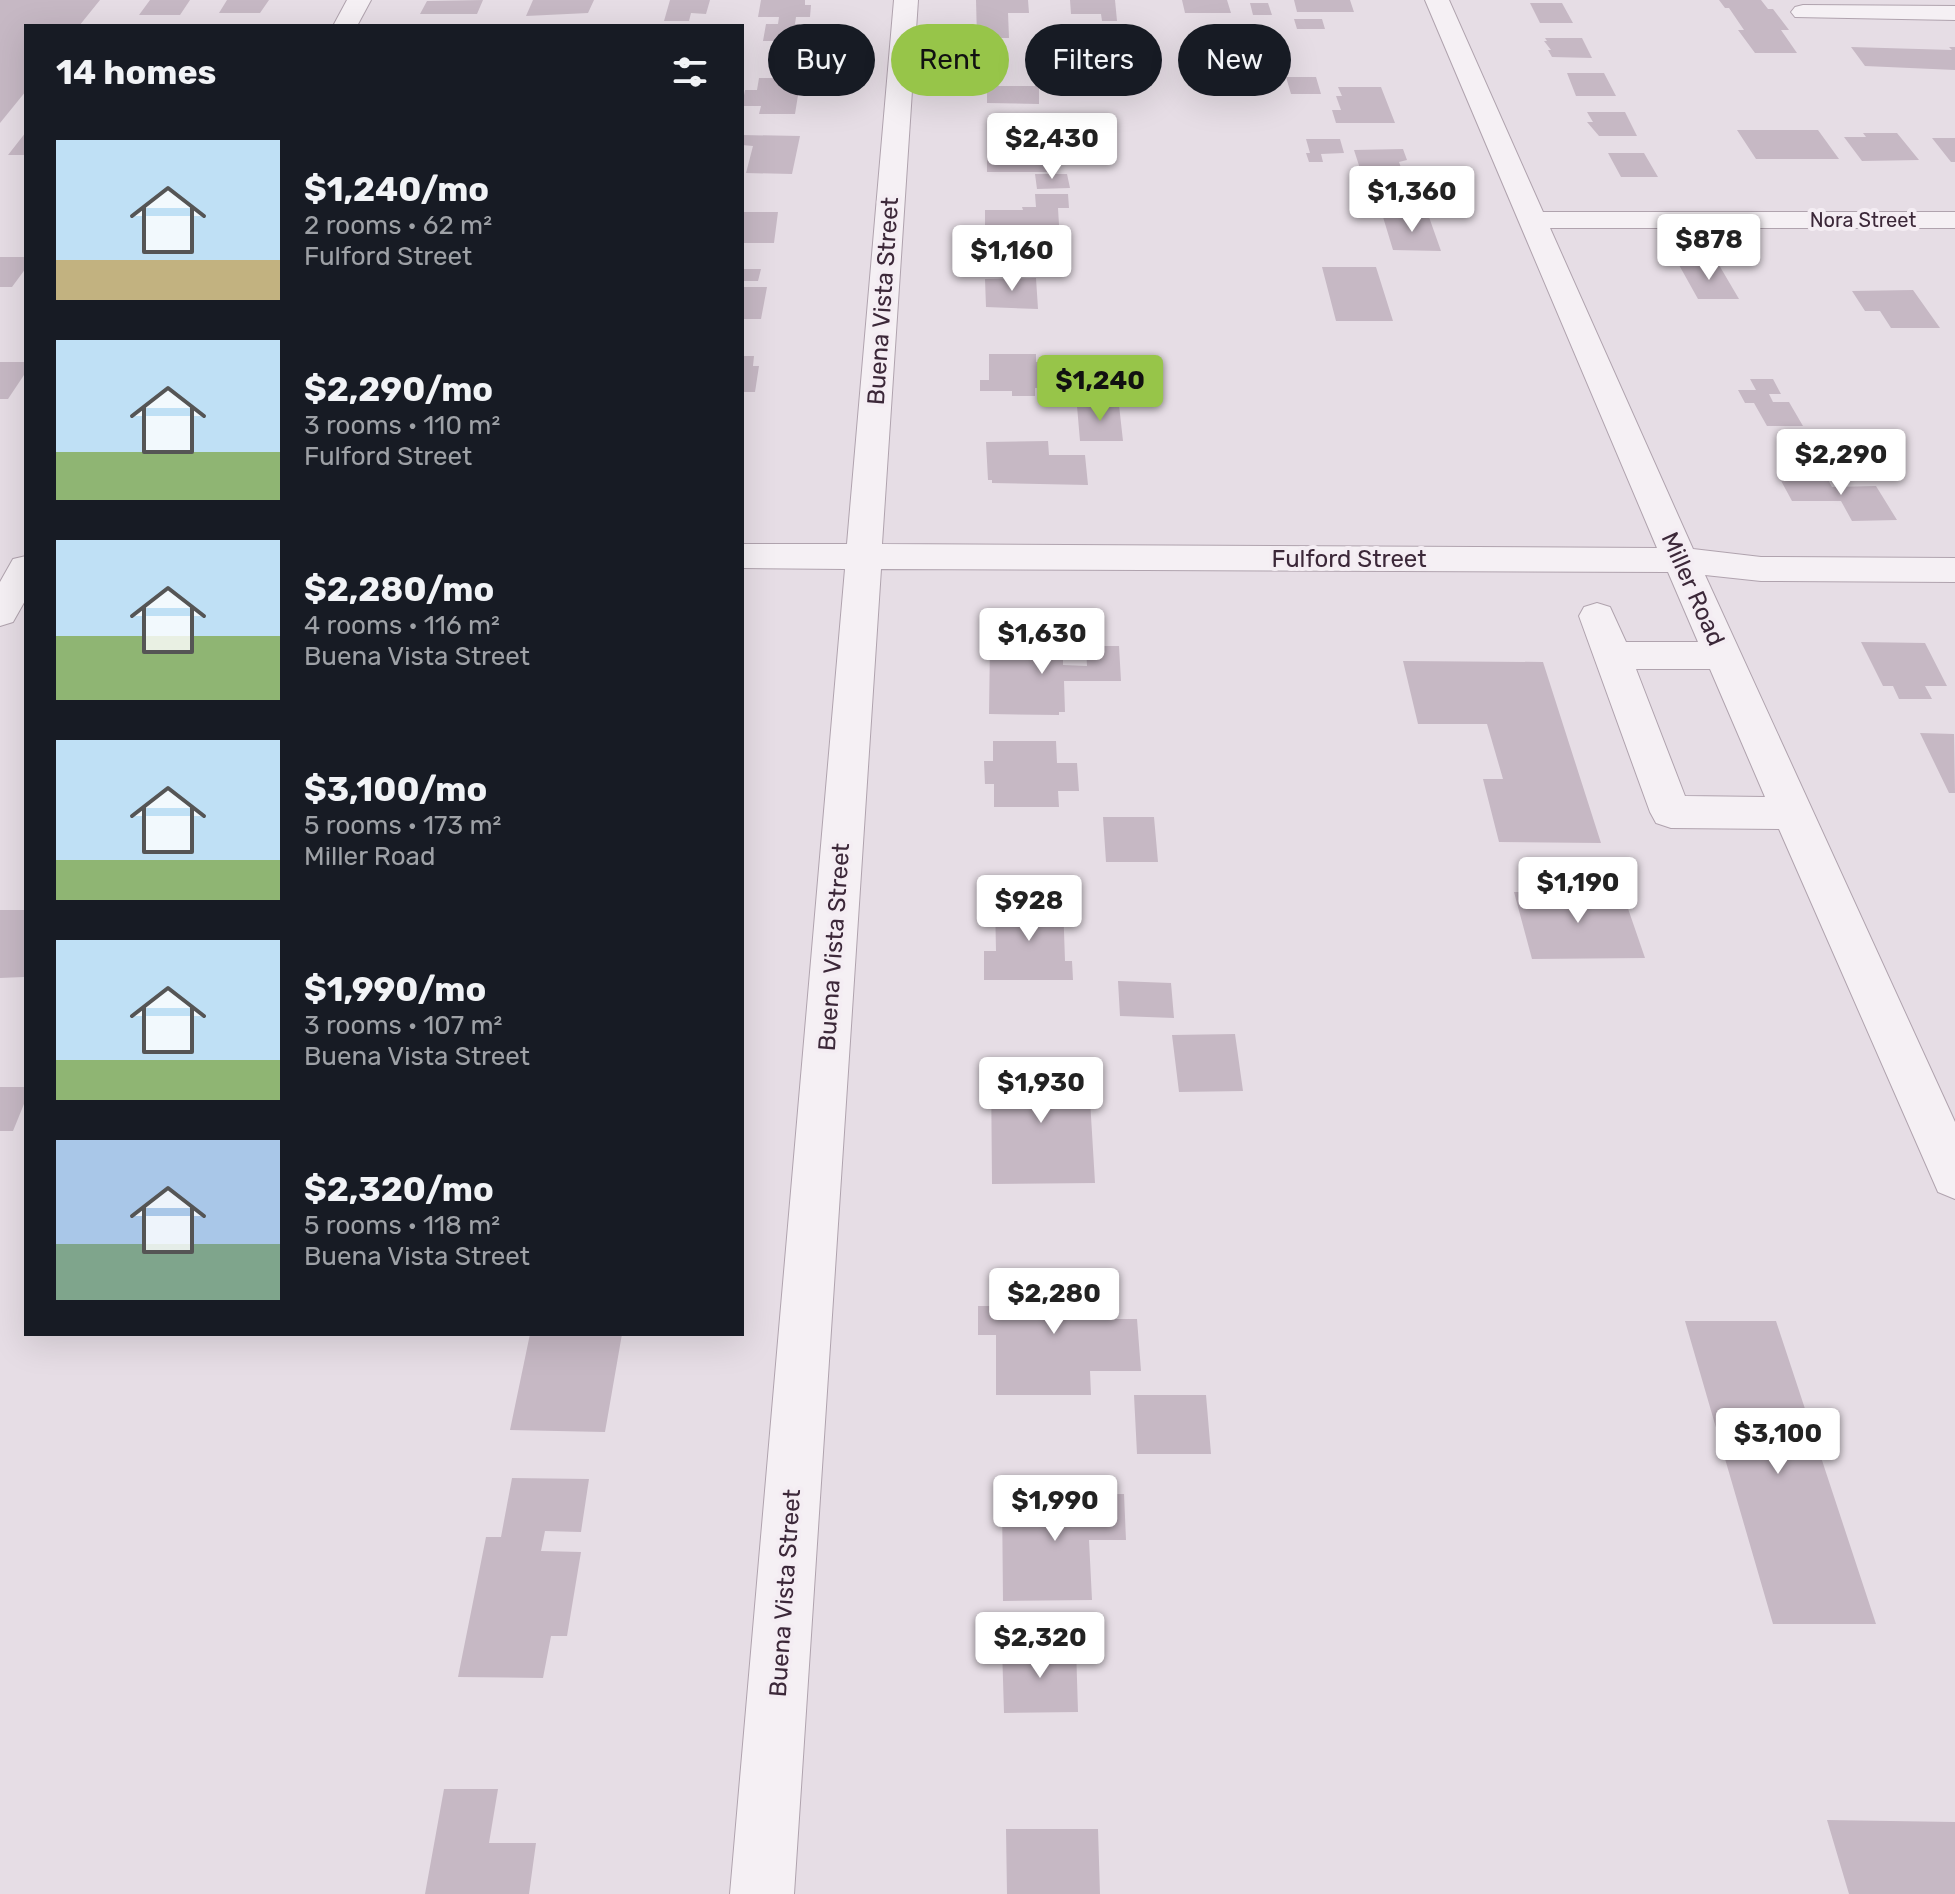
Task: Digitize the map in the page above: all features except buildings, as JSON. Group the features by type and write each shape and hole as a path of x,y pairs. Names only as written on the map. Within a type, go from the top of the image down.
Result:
{"street":[{"path":"346,24 359,0"},
{"name":"Buena Vista Street","path":"762,1894 906,0"},
{"name":"Miller Road","path":"1437,0 1680,560 1955,1176"},
{"path":"1803,12 1955,13"},
{"name":"Nora Street","path":"1532,220 1955,220"},
{"path":"0,550 24,550"},
{"name":"Fulford Street","path":"744,556 1680,560 1761,569 1955,570"},
{"path":"0,613 24,571"},
{"path":"1597,616 1671,812 1793,813"},
{"path":"1613,656 1723,655"}]}
